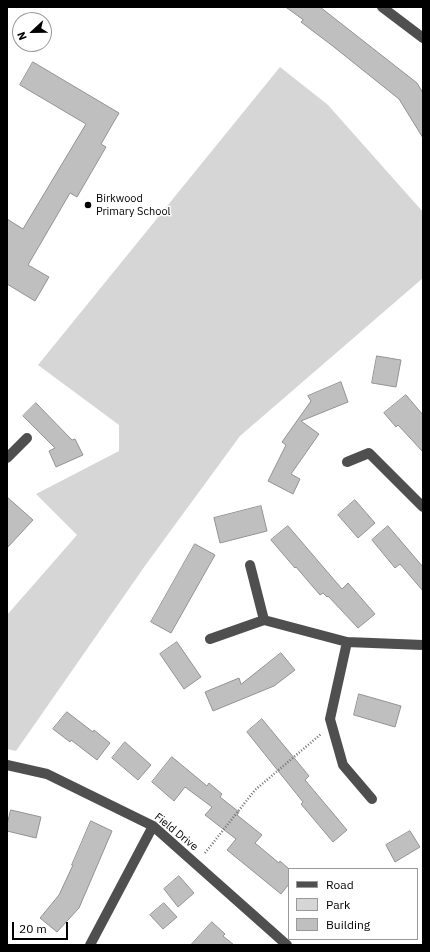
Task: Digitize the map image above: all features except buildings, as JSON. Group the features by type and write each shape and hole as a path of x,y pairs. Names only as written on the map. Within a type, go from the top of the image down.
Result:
{"street":[{"path":"382,7 423,38"},
{"path":"7,458 28,438"},
{"path":"347,462 369,453 423,507"},
{"path":"250,565 264,620"},
{"path":"210,639 264,620 347,642 423,645"},
{"path":"347,642 330,719 343,765 372,799"},
{"name":"Field Drive","path":"7,765 47,774 153,826 287,945"},
{"path":"90,945 153,826"}],"path":[{"path":"197,865 255,790 319,735 332,730"}],"green space":[{"path":"280,67 328,105 423,212 423,278 240,436 147,563 16,751 7,749 7,615 77,535 36,494 119,451 119,425 38,365"}],"place":[{"name":"Birkwood Primary School","path":"88,205"}]}
